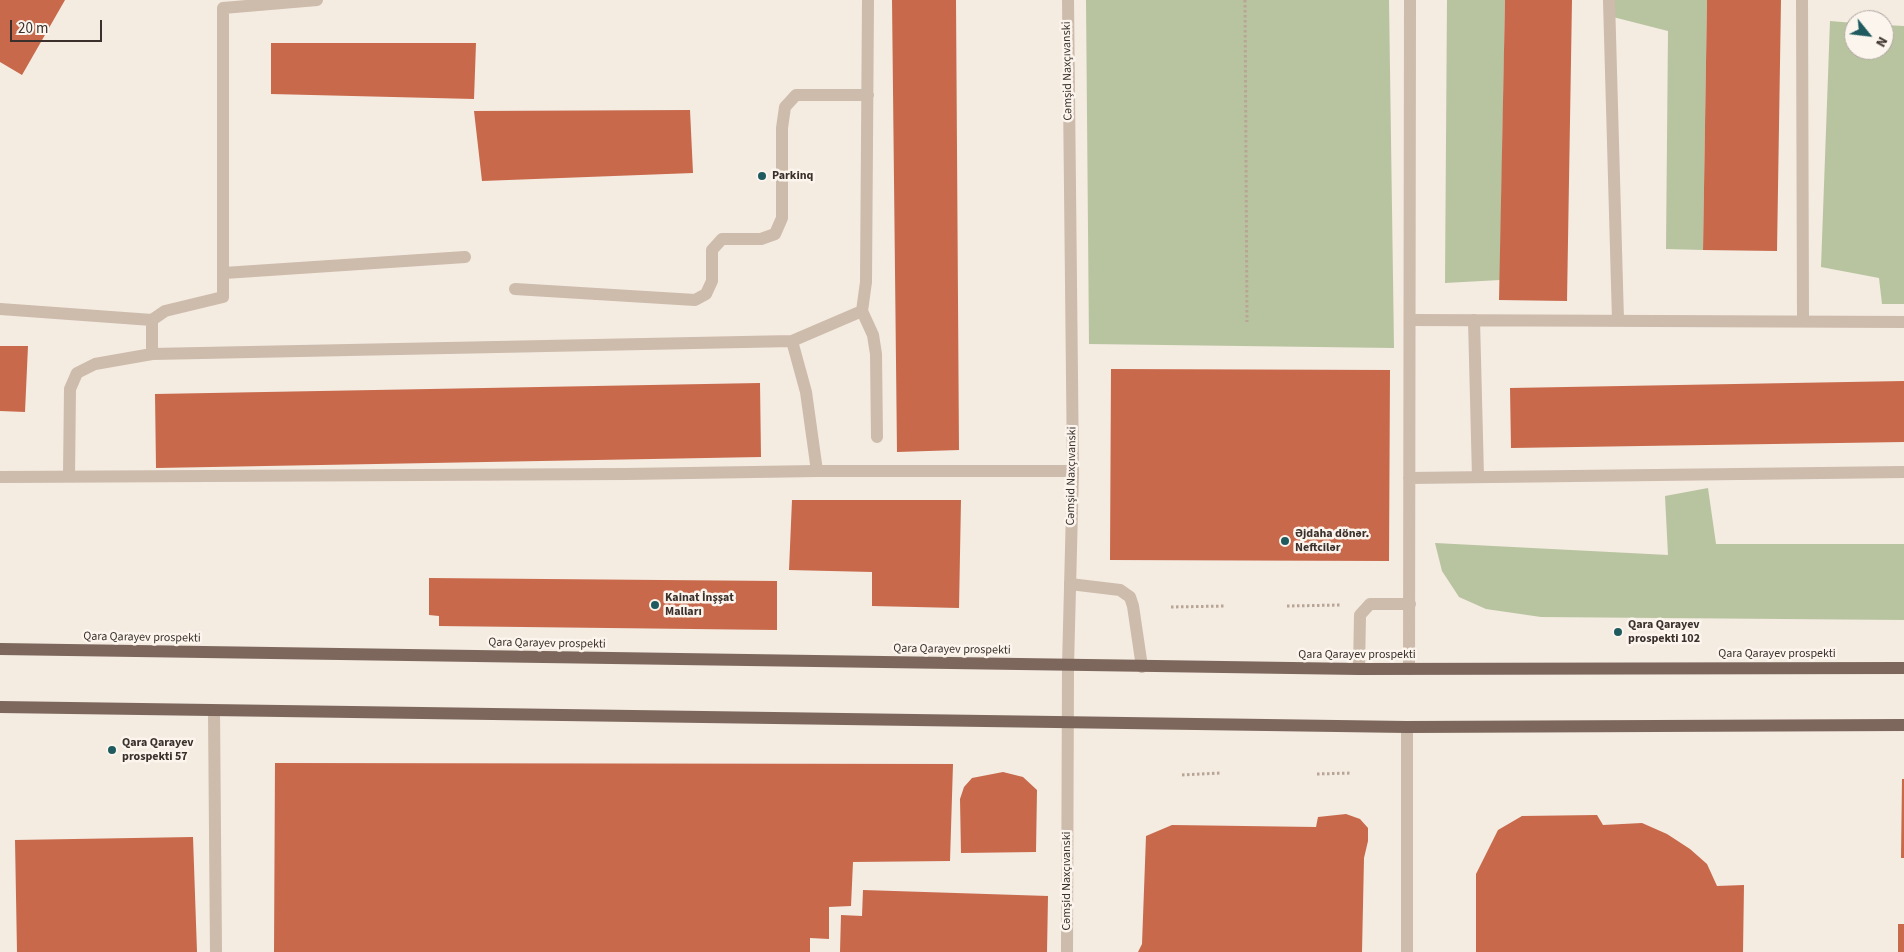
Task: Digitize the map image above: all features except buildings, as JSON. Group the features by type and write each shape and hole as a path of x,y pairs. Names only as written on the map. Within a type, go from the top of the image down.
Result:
{"main road":[{"name":"Qara Qarayev prospekti","path":"0,649 1142,667 1359,669 1904,668"},
{"path":"0,707 1407,727 1904,725"}],"street":[{"path":"0,309 152,320 165,311 223,297 223,8 317,0"},
{"path":"868,0 866,282 862,311 873,335 876,354 877,437"},
{"name":"Cəmşid Naxçıvanski","path":"1067,952 1067,722 1073,471 1068,0"},
{"path":"1409,669 1410,0"},
{"path":"1609,0 1618,320"},
{"path":"1802,0 1803,321"},
{"path":"515,289 695,300 706,294 712,281 712,250 722,239 761,239 776,234 782,218 782,128 785,107 796,95 868,95"},
{"path":"224,273 465,257"},
{"path":"70,476 70,389 77,373 95,364 152,354 792,341 862,311"},
{"path":"152,320 152,354"},
{"path":"1410,320 1904,322"},
{"path":"1474,320 1478,477"},
{"path":"792,341 806,392 817,470"},
{"path":"0,477 626,474 817,470 1073,471"},
{"path":"1409,478 1904,472"},
{"path":"1070,584 1120,590 1130,597 1134,606 1142,667"},
{"path":"1359,669 1360,614 1370,604 1410,604"},
{"path":"214,711 216,952"},
{"path":"1407,727 1407,952"}],"path":[{"path":"1245,0 1247,322"},
{"path":"1287,606 1349,605"},
{"path":"1171,607 1226,606"},
{"path":"1317,774 1352,773"},
{"path":"1182,775 1220,774"}],"green space":[{"path":"1086,0 1389,0 1394,348 1089,344"},
{"path":"1447,0 1505,0 1500,280 1445,283"},
{"path":"1614,0 1707,0 1703,250 1666,249 1668,31 1613,17"},
{"path":"1830,21 1844,22 1844,60 1894,60 1894,26 1904,26 1904,304 1882,304 1879,278 1821,267"},
{"path":"1708,488 1716,544 1904,544 1904,620 1541,617 1486,609 1459,597 1442,571 1435,543 1668,555 1665,496"}],"place":[{"name":"Parkinq","path":"762,176"},
{"name":"Əjdaha dönər. Neftcilər","path":"1285,541"},
{"name":"Kainat İnşşat Malları","path":"655,605"},
{"name":"Qara Qarayev prospekti 102","path":"1618,632"},
{"name":"Qara Qarayev prospekti 57","path":"112,750"}]}
